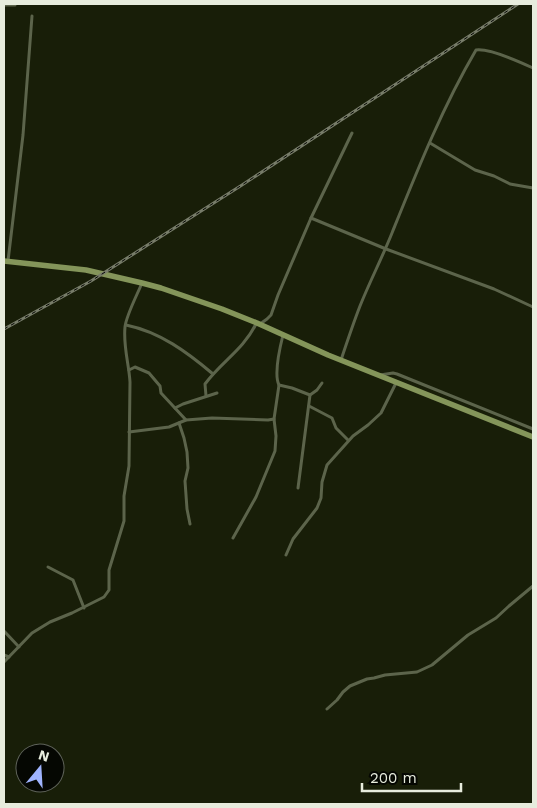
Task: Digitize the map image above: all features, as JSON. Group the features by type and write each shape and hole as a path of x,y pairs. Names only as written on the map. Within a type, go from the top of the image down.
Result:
{"main road":[{"path":"6,262 86,270 142,283 222,309 396,383 533,437"}],"street":[{"path":"4,5 15,5"},
{"path":"6,262 23,135 32,16"},
{"path":"341,360 358,311 448,101 476,50 482,49 514,59 533,68"},
{"path":"206,396 204,384 245,342 258,324 271,315 311,218 352,133"},
{"path":"430,143 475,170 510,184 533,188"},
{"path":"311,218 494,289 533,307"},
{"path":"4,662 32,633 50,622 84,608 104,597 109,590 109,570 124,521 124,496 129,466 129,370 125,325 142,283"},
{"path":"125,325 151,332 167,340 213,374"},
{"path":"233,538 256,497 275,451 274,419 279,385 277,376 279,355 283,334"},
{"path":"129,370 135,367 149,373 160,386 162,392 186,420"},
{"path":"377,375 393,372 533,429"},
{"path":"286,554 293,539 317,508 321,498 322,482 327,465 348,440 381,413 396,383"},
{"path":"298,488 310,395 322,384"},
{"path":"279,385 310,395"},
{"path":"175,408 217,393"},
{"path":"309,406 332,418 336,428 348,440"},
{"path":"129,432 169,428 186,420 212,418 274,419"},
{"path":"179,423 184,438 188,468 186,481 187,508 190,524"},
{"path":"48,567 73,580 84,608"},
{"path":"327,709 350,686 367,679 385,675 417,672 432,664 468,636 496,618 533,586"},
{"path":"4,631 19,648"},
{"path":"4,655 9,658"}],"railway":[{"path":"4,329 91,281 242,185 518,4"}]}
